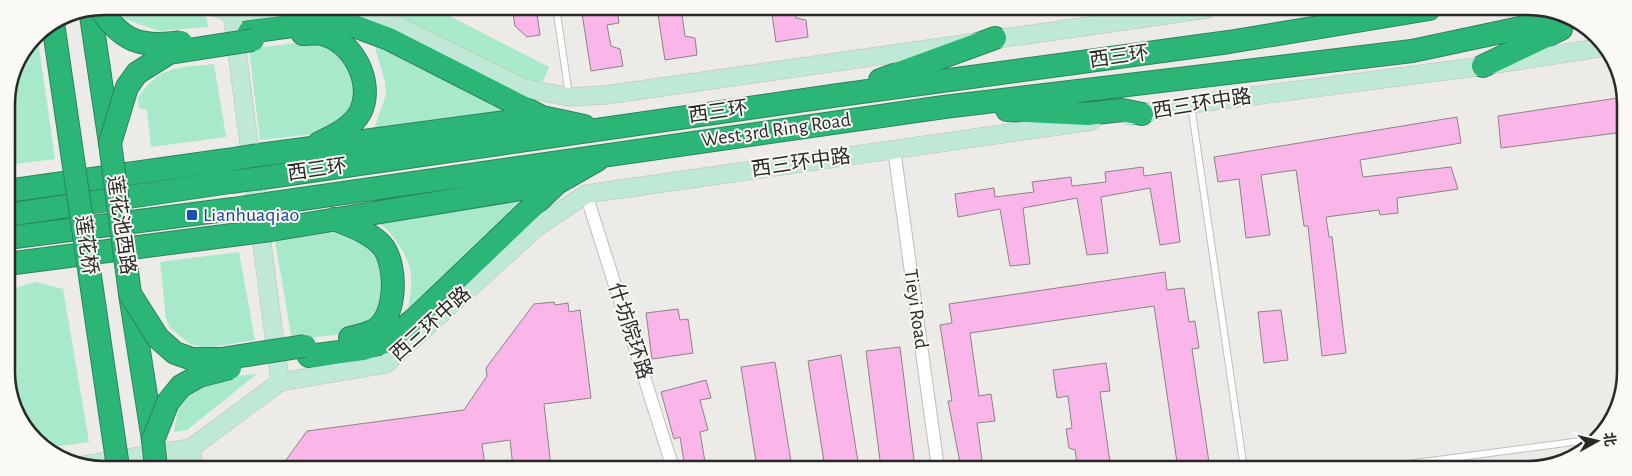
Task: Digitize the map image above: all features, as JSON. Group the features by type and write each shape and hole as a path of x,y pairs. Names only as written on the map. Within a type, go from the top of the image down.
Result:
{"highway":[{"path":"105,15 113,27 126,38 152,45 293,34 322,34 340,41 356,59 364,82 365,97 360,112 340,134 302,150"},
{"name":"西三环","path":"15,214 840,95 1229,42 1393,15"},
{"name":"莲花池西路","path":"91,16 155,461"},
{"name":"西三环","path":"944,107 1412,51 1557,20"},
{"path":"110,143 127,87 137,73 150,63 169,53 320,22 346,23 389,40 542,117 600,129"},
{"path":"1483,66 1568,25"},
{"name":"莲花桥","path":"54,31 117,461"},
{"path":"840,95 995,38"},
{"path":"944,107 1087,114 1122,110 1142,114"},
{"name":"West 3rd Ring Road","path":"609,154 944,107"},
{"path":"15,190 542,117"},
{"path":"130,294 158,338 175,353 192,360 307,351 363,349 388,341 418,316 557,184 609,154"},
{"name":"西三环","path":"15,237 233,209 609,154"},
{"path":"15,266 271,230 557,184"},
{"path":"15,186 34,187"},
{"path":"153,440 168,402 181,386 198,376 217,370 307,351 361,336 377,329 391,305 394,278 384,248 363,231 333,219"}],"street":[{"path":"232,15 280,382"},
{"path":"375,15 524,88 569,97 605,95 1163,15"},
{"name":"西三环中路","path":"110,461 191,448 280,382 386,364 537,227 586,194 1142,114 1190,104 1483,66 1597,48"},
{"name":"Tieyi Road","path":"894,149 937,461"},
{"name":"什坊院环路","path":"586,194 671,461"},
{"path":"191,448 193,461"}],"lane":[{"path":"557,15 569,97"},
{"path":"1190,104 1243,461"},
{"path":"1430,461 1572,442"}],"green space":[{"path":"121,15 200,15 207,18 208,27 159,31 122,18"},
{"path":"393,15 448,15 549,67 543,81 532,82"},
{"path":"318,40 336,50 358,82 349,117 324,133 260,140 249,49"},
{"path":"38,44 55,159 15,164 15,98 18,81 27,60"},
{"path":"374,44 508,110 374,129 386,95 385,81"},
{"path":"214,64 226,137 151,147 147,110 139,108 138,98 146,87 154,79 170,70"},
{"path":"522,201 408,310 411,285 409,264 396,241 380,224"},
{"path":"335,232 361,243 376,257 383,280 381,304 377,315 370,324 361,330 292,340 275,241"},
{"path":"239,252 255,340 206,348 190,344 170,328 166,319 160,262"},
{"path":"36,282 63,289 89,442 56,447 41,435 24,411 17,389 15,372 15,288"},
{"path":"257,374 187,430 174,432 181,401 192,386 214,379"}],"building":[{"path":"513,15 537,15 540,35 527,37 515,26"},
{"path":"582,15 618,15 619,23 607,25 611,46 620,49 623,66 591,71"},
{"path":"658,15 682,15 685,36 695,38 697,55 665,60"},
{"path":"772,15 796,15 796,18 806,20 808,37 776,42"},
{"path":"1616,98 1617,133 1501,148 1498,116"},
{"path":"1457,117 1461,143 1360,160 1363,177 1451,167 1458,189 1397,198 1398,213 1380,215 1379,210 1326,217 1329,237 1332,237 1346,353 1322,356 1308,226 1304,226 1296,170 1261,175 1270,235 1246,238 1239,179 1218,182 1214,157"},
{"path":"1143,167 1144,176 1171,172 1180,242 1160,245 1150,188 1101,197 1108,253 1087,255 1077,198 1023,208 1030,264 1010,266 1000,209 958,217 955,194 994,188 995,197 1034,192 1032,182 1071,177 1072,186 1106,182 1105,172"},
{"path":"1165,272 1167,290 1184,288 1189,322 1195,321 1199,348 1192,349 1209,461 1177,461 1154,306 970,333 979,396 991,394 995,421 977,423 982,461 960,461 948,401 952,401 940,325 952,323 949,304"},
{"path":"554,302 555,305 568,303 569,312 580,310 591,398 544,404 550,461 512,461 510,440 482,444 484,461 285,461 307,431 464,410 487,376 486,368 534,304"},
{"path":"678,309 680,320 688,319 693,353 652,359 646,313"},
{"path":"1281,310 1288,360 1264,363 1258,312"},
{"path":"900,347 914,461 880,461 866,351"},
{"path":"841,355 858,461 824,461 808,361"},
{"path":"775,362 791,461 756,461 741,367"},
{"path":"1106,363 1110,391 1100,392 1110,461 1077,461 1075,450 1069,448 1066,429 1072,428 1068,396 1057,398 1053,370"},
{"path":"706,380 711,398 700,400 708,430 700,432 705,461 684,461 680,437 674,439 661,392"}],"place":[{"name":"Lianhuaqiao","path":"192,215"}]}
